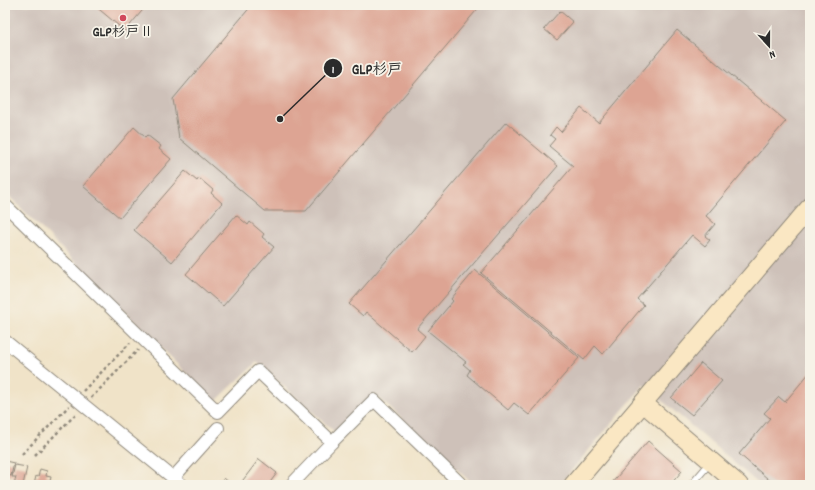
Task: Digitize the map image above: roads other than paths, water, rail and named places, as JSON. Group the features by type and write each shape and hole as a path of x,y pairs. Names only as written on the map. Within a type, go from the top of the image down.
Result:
{"street":[{"path":"5,205 218,412 258,371 332,442"},
{"path":"573,485 810,207"},
{"path":"5,341 177,481 218,428"},
{"path":"291,485 374,400 462,485"},
{"path":"643,403 739,485"}],"lane":[{"path":"691,485 711,461"}],"place":[{"name":"GLP杉戸Ⅱ","path":"123,18"},
{"name":"GLP杉戸","path":"280,119"}]}
